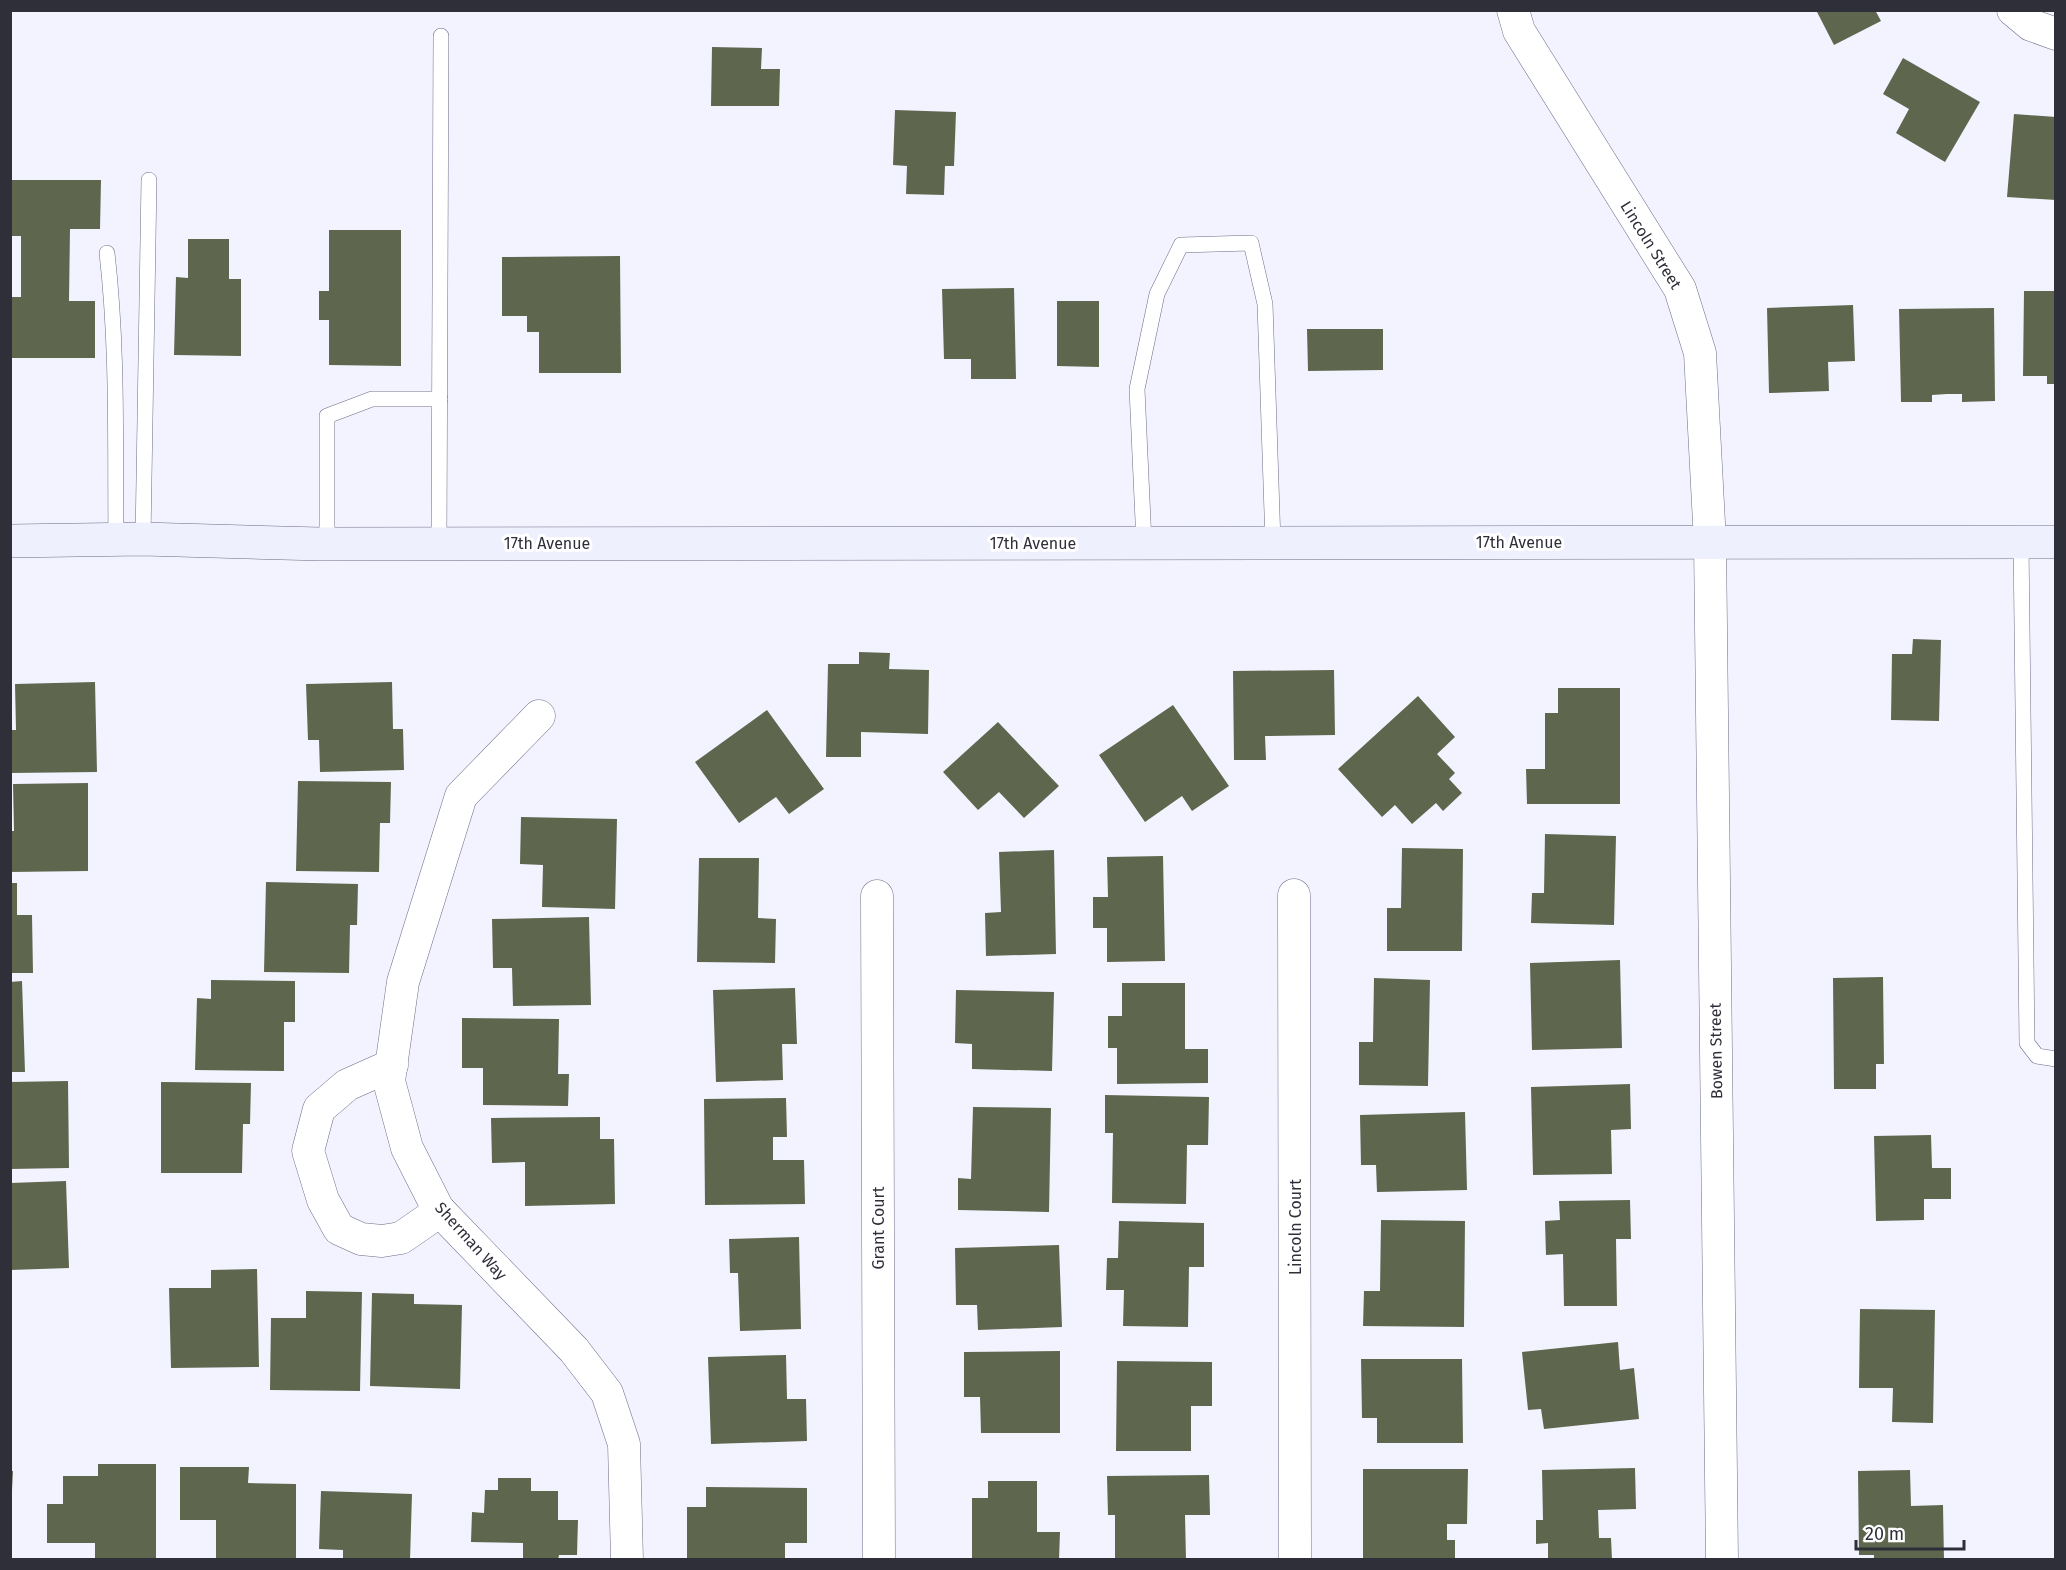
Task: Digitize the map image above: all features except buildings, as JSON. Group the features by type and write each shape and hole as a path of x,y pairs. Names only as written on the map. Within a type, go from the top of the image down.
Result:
{"main road":[{"name":"17th Avenue","path":"10,541 129,539 327,544 2055,542"}],"street":[{"name":"Lincoln Street","path":"1513,10 1519,31 1680,290 1700,353 1710,542"},
{"path":"2013,10 2031,25 2055,34"},
{"name":"Bowen Street","path":"1710,542 1722,1560"},
{"name":"Sherman Way","path":"539,716 461,796 403,982 389,1082 406,1148 440,1211 574,1350 607,1393 624,1444 627,1560"},
{"name":"Lincoln Court","path":"1294,895 1295,1560"},
{"name":"Grant Court","path":"877,896 879,1560"},
{"path":"392,1065 347,1085 319,1109 308,1151 323,1200 339,1228 361,1239 382,1241 400,1238 440,1211"}],"lane":[{"path":"439,543 441,36"},
{"path":"129,539 149,180"},
{"path":"1144,543 1137,389 1157,294 1181,245 1251,243 1265,304 1273,543"},
{"path":"107,253 129,539"},
{"path":"327,544 327,416 372,399 440,399"},
{"path":"2021,542 2027,1043 2037,1056 2055,1059"}]}
